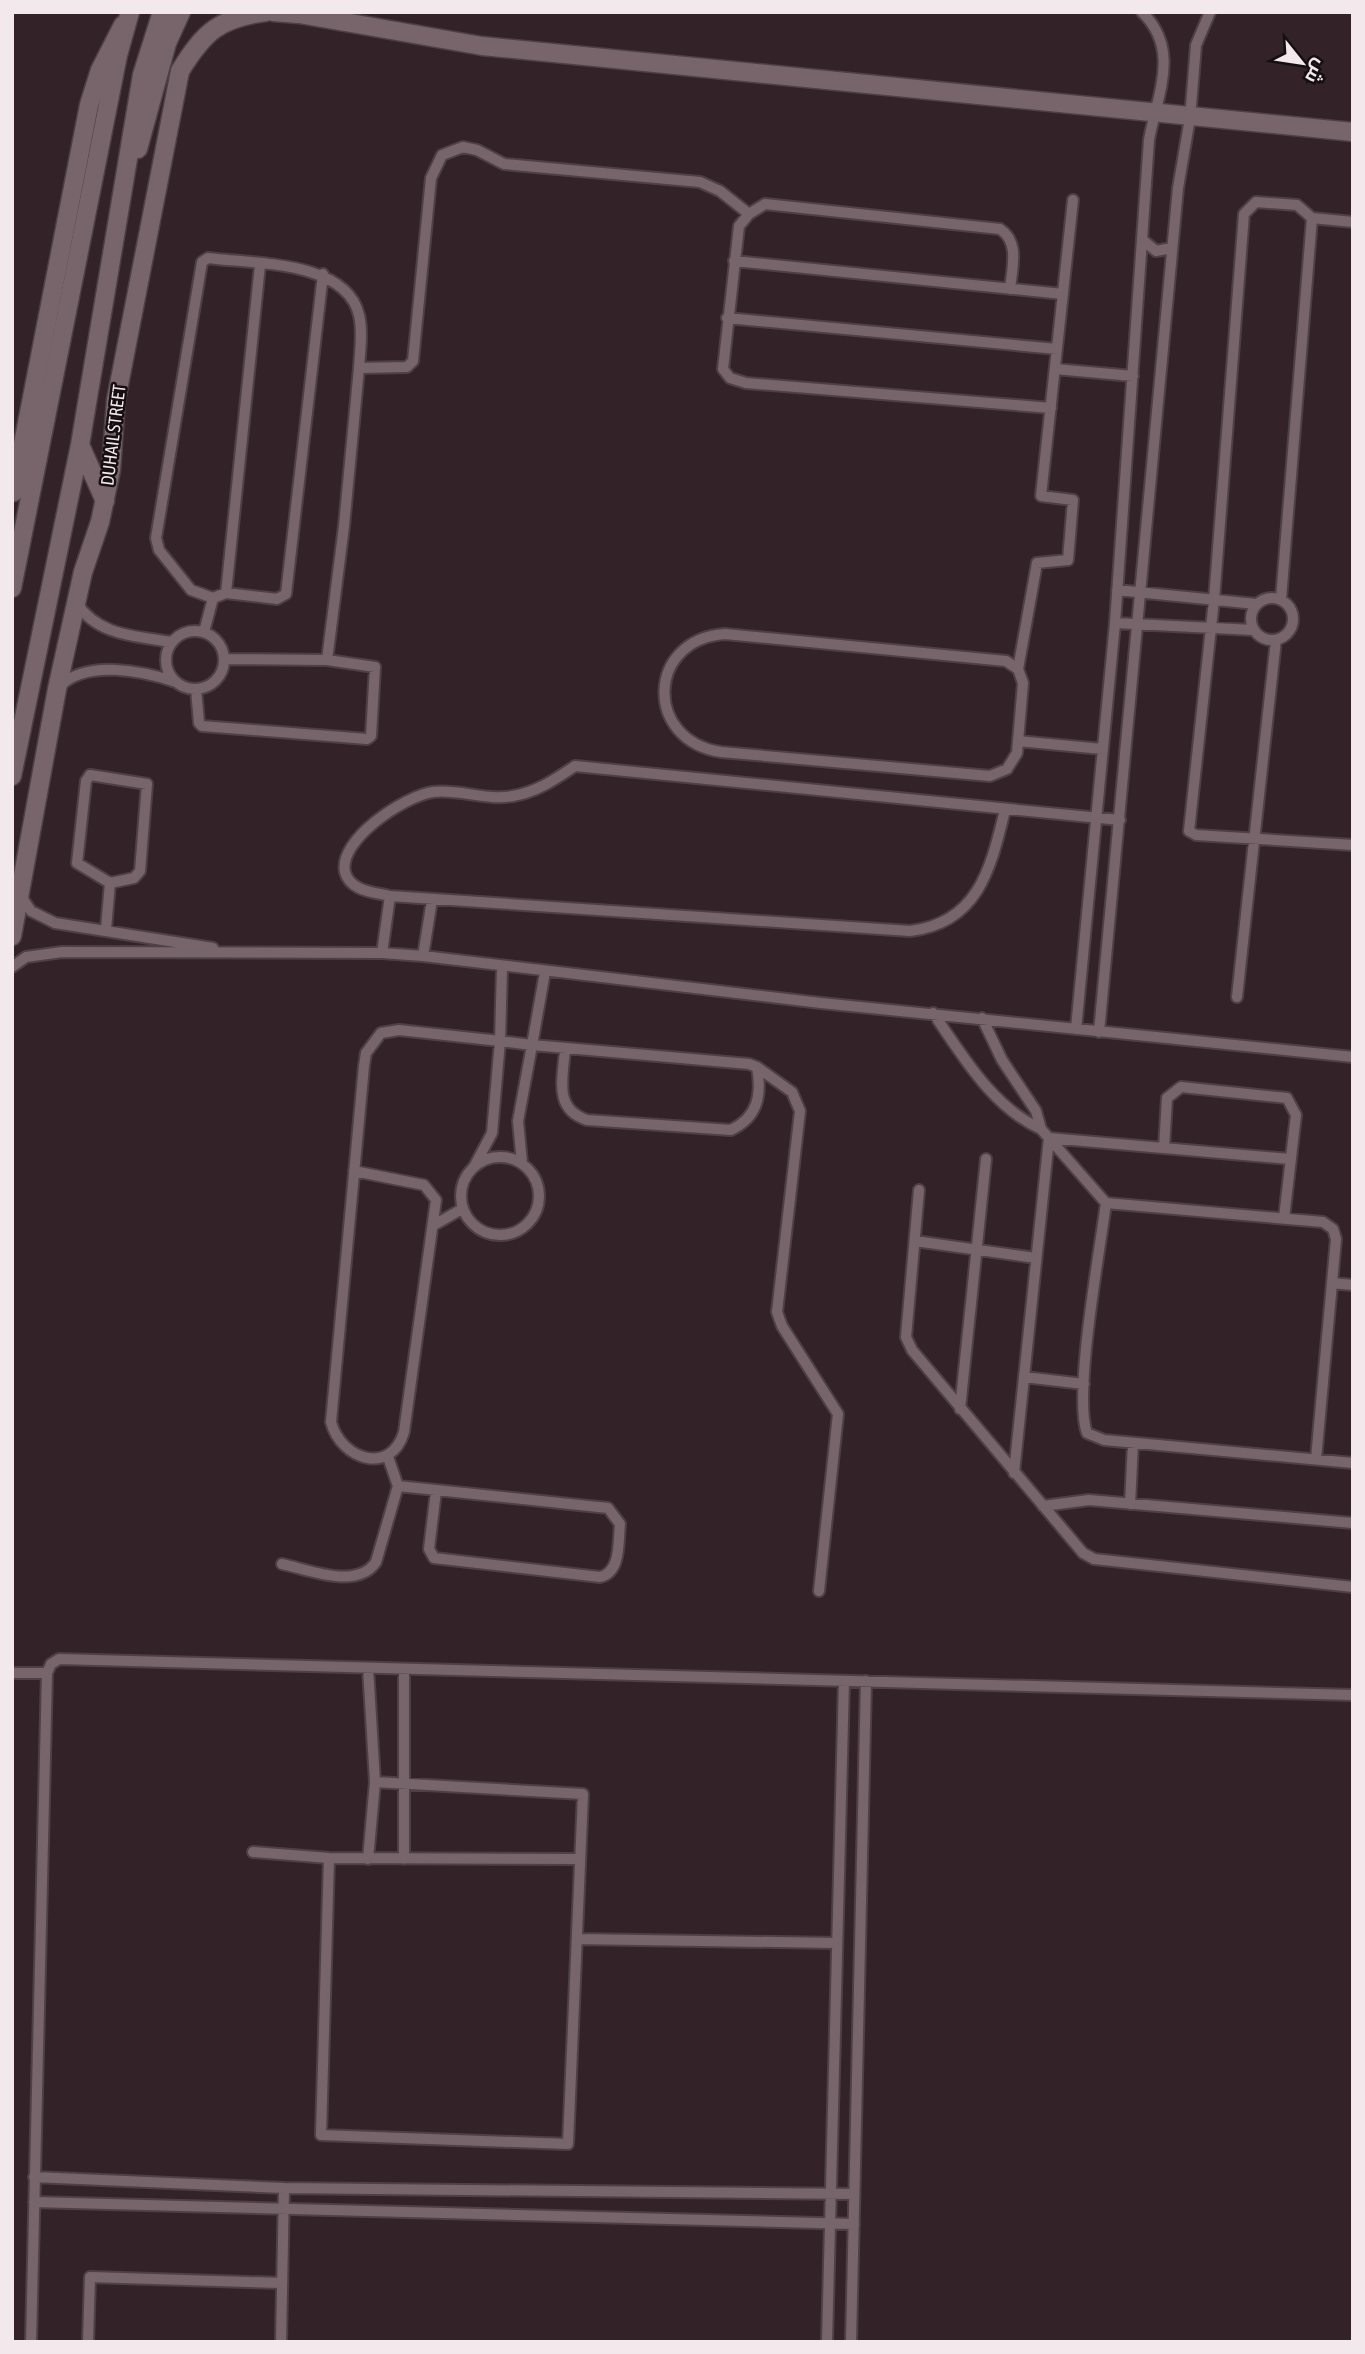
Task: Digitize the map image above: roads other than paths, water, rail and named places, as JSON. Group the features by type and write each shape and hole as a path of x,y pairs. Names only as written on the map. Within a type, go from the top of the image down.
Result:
{"street":[{"name":"DUHAIL STREET","path":"12,776 80,445 142,75 162,12"},
{"path":"125,178 143,138 167,43 181,12"},
{"name":"DUHAIL STREET","path":"12,936 57,689 76,602 105,501 111,470 116,400 170,110 180,71 195,47 215,26 239,15 266,12"},
{"path":"273,12 299,14 482,46 1353,132"},
{"path":"12,588 118,55 129,14"},
{"path":"13,495 89,105 100,70 129,14"},
{"path":"80,445 105,501"},
{"path":"13,495 41,446"}],"lane":[{"path":"1076,1029 1115,623 1144,241 1149,140 1162,88 1165,58 1160,36 1142,12"},
{"path":"1099,1031 1142,593 1172,247 1190,117 1196,45 1210,12"},
{"path":"359,368 407,368 413,361 431,178 437,161 449,150 470,148 504,164 700,182 720,191 748,214"},
{"path":"1018,669 999,659 713,635 695,641 680,652 666,676 664,693 666,708 681,734 697,746 721,752 990,776 1002,773 1012,764 1018,741 1023,683 1018,669 1037,563 1068,559 1073,500 1041,496 1073,200"},
{"path":"1353,222 1312,218 1297,205 1256,202 1244,214 1213,600 1189,831 1196,835 1353,845"},
{"path":"1010,289 1013,248 1007,234 1000,229 765,204 748,214 739,226 723,369 730,378 746,383 1051,408"},
{"path":"1281,599 1312,218"},
{"path":"1144,241 1156,251 1172,247"},
{"path":"323,274 286,594 277,599 226,593 213,598 184,585 159,550 156,537 202,262 208,258 323,274 347,291 358,313 359,368 344,526 327,660"},
{"path":"734,261 1063,294"},
{"path":"226,593 260,265"},
{"path":"727,318 1057,349"},
{"path":"1055,369 1133,376"},
{"path":"1117,590 1256,604"},
{"path":"1268,597 1281,599 1291,608 1294,621 1288,634 1276,640 1263,639 1253,630 1250,617 1256,604 1268,597"},
{"path":"204,632 213,598"},
{"path":"76,602 87,617 106,630 172,642"},
{"path":"1115,623 1253,630"},
{"path":"57,689 69,678 93,671 136,673 196,689 219,677 224,659 218,643 204,632 186,632 172,642 166,663 176,682"},
{"path":"1237,998 1276,640"},
{"path":"196,689 199,725 369,738 375,667 327,660 224,659"},
{"path":"1018,741 1102,749"},
{"path":"1005,810 986,876 964,908 941,925 929,929 896,930 390,896 358,888 347,879 343,864 346,852 377,818 431,792 508,797 535,792 575,766 1120,820"},
{"path":"90,775 147,784 140,871 134,878 110,883 80,868 78,863 86,780 90,775"},
{"path":"106,929 110,883"},
{"path":"20,895 31,911 47,920 243,954"},
{"path":"382,953 390,896"},
{"path":"423,956 432,900"},
{"path":"12,967 26,957 62,952 382,953 1353,1057"},
{"path":"475,1165 490,1157 507,1156 522,1163 534,1175 539,1191 538,1207 530,1222 516,1232 500,1236 484,1233 470,1224 462,1209 460,1193 464,1177 475,1165 492,1133 500,1041 502,967"},
{"path":"522,1163 518,1121 545,972"},
{"path":"933,1013 979,1080 1025,1122 1045,1133 1164,1148 1290,1159"},
{"path":"982,1018 1002,1060 1036,1111 1045,1133 1106,1203 1323,1222 1332,1229 1336,1239 1316,1459"},
{"path":"354,1171 424,1185 436,1200 404,1432 397,1450 388,1457 372,1458 346,1450 338,1441 331,1422 354,1171 366,1053 381,1033 399,1030 757,1067 792,1092 800,1111 778,1320 838,1414 819,1591"},
{"path":"565,1049 562,1097 570,1112 587,1120 731,1130 742,1125 758,1103 761,1090 757,1067"},
{"path":"1164,1148 1167,1098 1181,1087 1287,1098 1296,1115 1284,1218"},
{"path":"1014,1472 1036,1258 1045,1133"},
{"path":"960,1409 986,1159"},
{"path":"919,1190 906,1337 920,1363 1083,1553 1094,1559 1353,1587"},
{"path":"1106,1203 1084,1384 1083,1422 1087,1433 1104,1440 1353,1463"},
{"path":"434,1225 462,1209"},
{"path":"915,1241 1036,1258"},
{"path":"1332,1283 1353,1285"},
{"path":"1024,1377 1084,1384"},
{"path":"1130,1504 1133,1443"},
{"path":"282,1564 354,1578 370,1571 376,1562 398,1486 388,1457"},
{"path":"398,1486 608,1508 620,1524 615,1566 607,1576 600,1577 434,1559 429,1549 436,1492"},
{"path":"1043,1506 1075,1499 1353,1523"},
{"path":"31,2342 47,1673 51,1664 59,1659 1353,1695"},
{"path":"368,1668 375,1783 368,1858"},
{"path":"404,1668 404,1858"},
{"path":"12,1673 47,1673"},
{"path":"827,2342 844,1681"},
{"path":"851,2342 866,1681"},
{"path":"329,1858 321,2135 568,2144 583,1794 375,1783"},
{"path":"253,1852 329,1858 580,1859"},
{"path":"577,1939 837,1943"},
{"path":"34,2177 284,2188 854,2194"},
{"path":"281,2342 284,2188"},
{"path":"34,2202 854,2224"},
{"path":"88,2342 90,2277 282,2283"}]}
